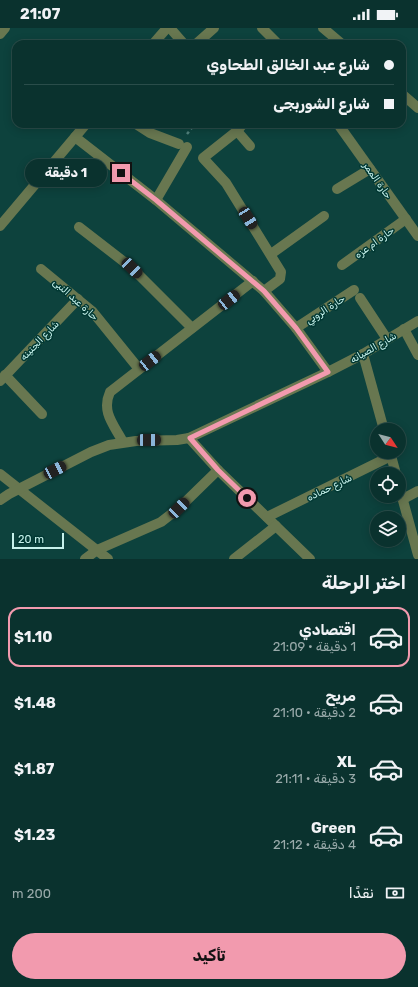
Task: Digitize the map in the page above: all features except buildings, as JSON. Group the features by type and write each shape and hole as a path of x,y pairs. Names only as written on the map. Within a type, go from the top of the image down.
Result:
{"street":[{"path":"0,34 5,28"},
{"path":"156,40 167,28"},
{"path":"170,28 180,40"},
{"path":"200,40 214,28"},
{"path":"262,28 274,40"},
{"path":"323,28 337,40"},
{"path":"406,98 418,108"},
{"path":"0,226 83,128"},
{"path":"142,128 150,133 183,145 156,200"},
{"path":"250,146 240,128 203,158 226,183 280,268 280,279 264,291"},
{"name":"حارة الممر","path":"341,128 418,236"},
{"path":"75,138 156,200 264,291 296,328 328,372"},
{"path":"337,189 370,169"},
{"path":"271,254 324,216"},
{"name":"حارة ام عزه","path":"342,265 406,219"},
{"path":"79,227 132,268 192,328"},
{"name":"حارة عبد النبى","path":"41,269 92,311 139,369"},
{"path":"123,442 106,408 110,392 253,281"},
{"name":"حارة الروبي","path":"296,328 357,294 387,339"},
{"name":"شارع الجنينه","path":"3,378 78,299"},
{"name":"شارع الصيانه","path":"0,500 19,488 91,452 109,445 123,442 177,440 190,438 363,354 417,320"},
{"path":"404,329 418,355"},
{"path":"363,354 382,423"},
{"path":"3,378 42,414"},
{"path":"190,438 218,470 310,559"},
{"name":"شارع حماده","path":"267,517 380,459"},
{"path":"85,559 98,550 162,522 171,516 218,470"},
{"path":"0,474 108,559"},
{"path":"406,497 418,491"},
{"path":"404,503 418,555"},
{"path":"234,559 276,526"}],"route":[{"path":"121,173 156,200 264,291 296,328 328,372 190,438 218,470 247,498"}]}
